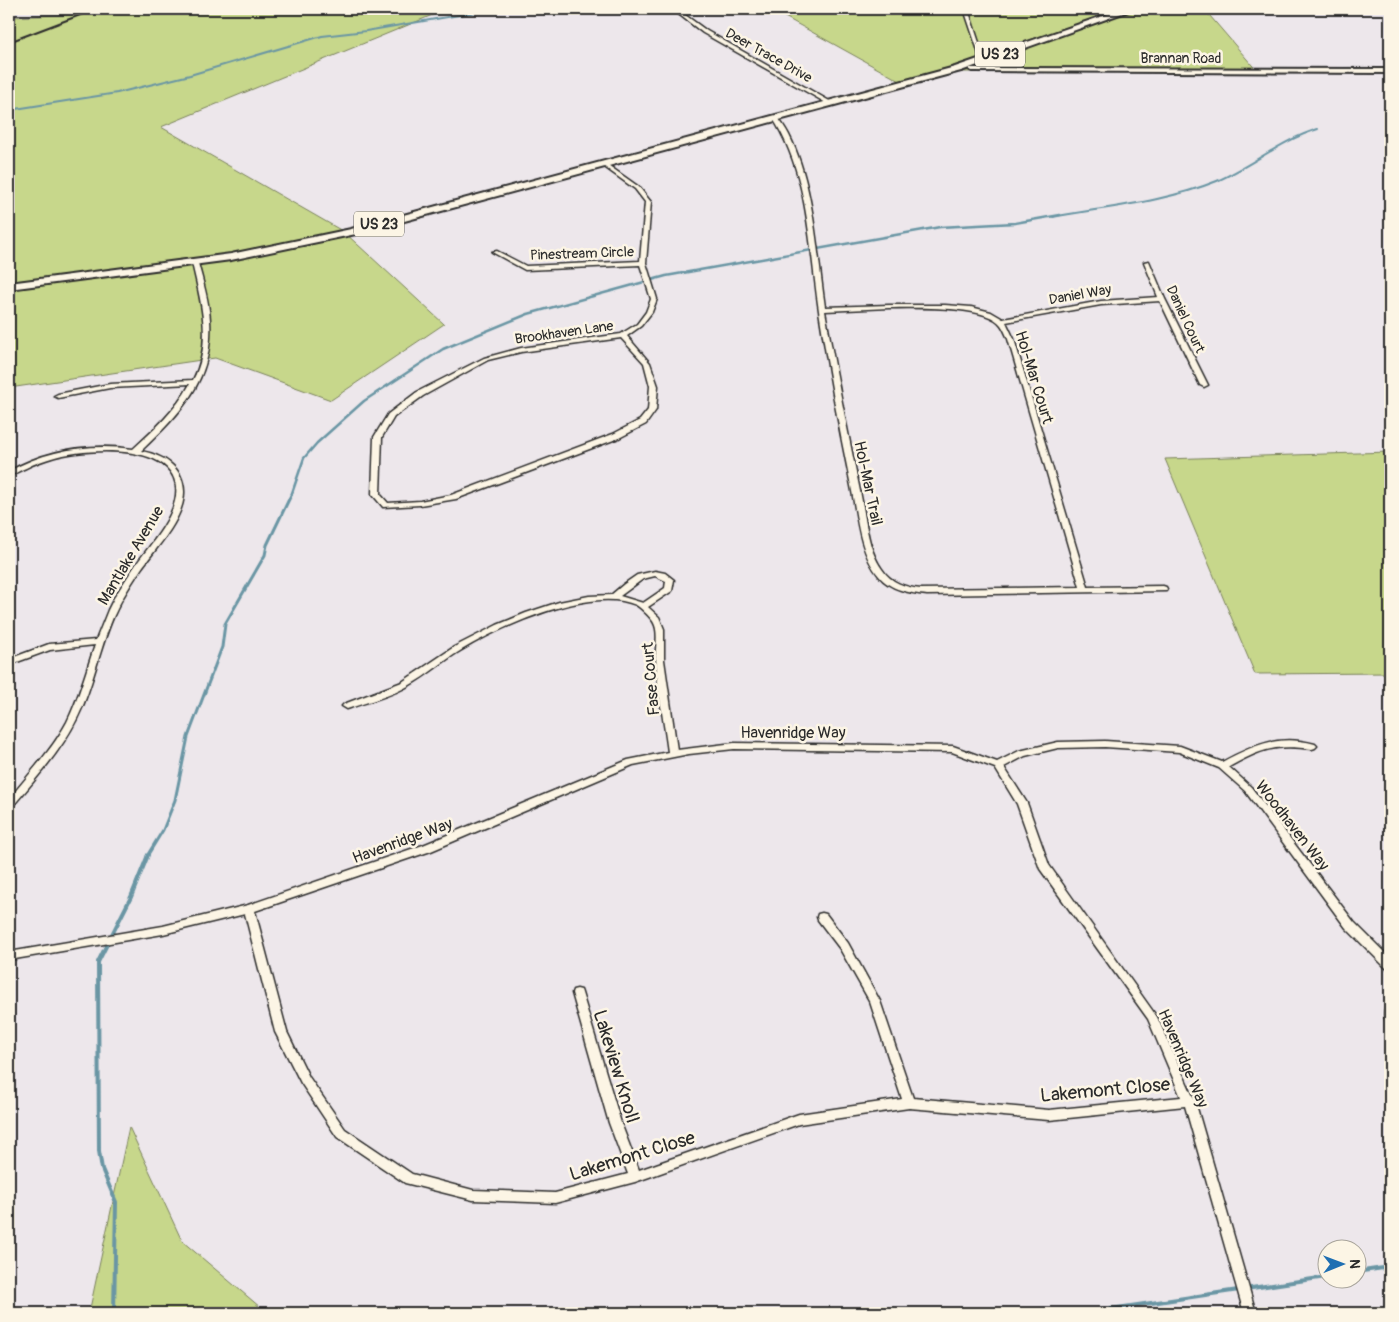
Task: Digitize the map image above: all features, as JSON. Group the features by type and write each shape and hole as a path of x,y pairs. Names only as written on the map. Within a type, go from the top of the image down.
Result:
{"main road":[{"name":"US 23","path":"9,286 195,262 352,232 958,69 1130,9"}],"street":[{"name":"Deer Trace Drive","path":"674,9 705,32 830,103"},
{"path":"966,9 983,60"},
{"path":"958,69 972,69"},
{"name":"Brannan Road","path":"972,69 1390,71"},
{"name":"Hol-Mar Trail","path":"775,117 784,128 793,149 800,179 811,230 822,309 858,503 868,546 882,576 909,590 927,592 1163,588"},
{"name":"Brookhaven Lane","path":"377,454 378,437 391,416 420,394 486,359 521,350 623,336 639,325 649,312 654,299 643,263 648,202 637,188 605,165"},
{"name":"Pinestream Circle","path":"495,252 525,268 643,263"},
{"path":"136,452 166,423 196,382 203,368 208,344 207,318 195,262"},
{"name":"Daniel Court","path":"1147,262 1162,299 1204,385"},
{"name":"Daniel Way","path":"1002,321 1090,303 1127,299 1162,299"},
{"name":"Hol-Mar Court","path":"822,309 954,307 985,312 1002,321 1011,339 1084,588"},
{"path":"377,454 376,494 386,504 420,502 453,496 616,436 643,422 652,410 654,386 647,363 623,336"},
{"path":"58,396 110,386 196,382"},
{"name":"Mantlake Avenue","path":"9,474 43,458 81,450 109,448 136,452 170,464 177,473 180,492 173,517 141,562 112,609 73,719 58,746 9,805"},
{"path":"346,706 398,688 482,634 564,603 590,597 623,597 644,606 669,589 670,580 666,576 659,574 642,574 614,596"},
{"name":"Fase Court","path":"644,606 656,619 661,631 660,658 674,754"},
{"path":"9,662 49,647 100,642"},
{"path":"1222,766 1257,747 1286,741 1312,746"},
{"name":"Woodhaven Way","path":"998,766 1022,753 1058,745 1105,744 1180,749 1222,766 1248,789 1350,925 1390,966"},
{"name":"Havenridge Way","path":"9,956 163,930 249,909 428,848 631,762 734,746 953,749 998,766 1022,804 1044,866 1152,1018 1189,1101 1250,1313"},
{"name":"Lakemont Close","path":"249,909 281,1032 304,1080 341,1133 409,1179 473,1195 555,1198 635,1177 799,1119 909,1103 1049,1116 1189,1101"},
{"path":"822,917 844,946 875,1001 909,1103"},
{"name":"Lakeview Knoll","path":"577,993 615,1123 635,1177"},
{"path":"1390,1010 1388,1016 1390,1018"}],"green space":[{"path":"96,9 447,9 161,127 344,232 444,324 331,400 215,358 9,388 9,17 85,14"},
{"path":"787,9 1204,9 1258,72 947,72 902,82 774,11"},
{"path":"1390,452 1390,673 1255,674 1165,459"},
{"path":"129,1127 182,1241 267,1313 89,1313"}],"waterway":[{"path":"9,110 117,93 190,75 322,36 366,31 494,9"},
{"path":"1053,217 1157,199 1197,188 1230,175 1279,146 1318,129"},
{"path":"291,496 304,458 317,443 364,401 443,349 528,314 666,276 940,227 1015,223 1060,215"},
{"path":"147,856 163,830 175,800 188,737 222,647 225,624 265,555 267,545 291,495"},
{"path":"114,1313 116,1202 102,1169 99,1151 98,962 131,897 148,855"},
{"path":"1366,1271 1390,1267"},
{"path":"1084,1313 1316,1278"}],"railway":[{"path":"9,42 96,9"}]}
